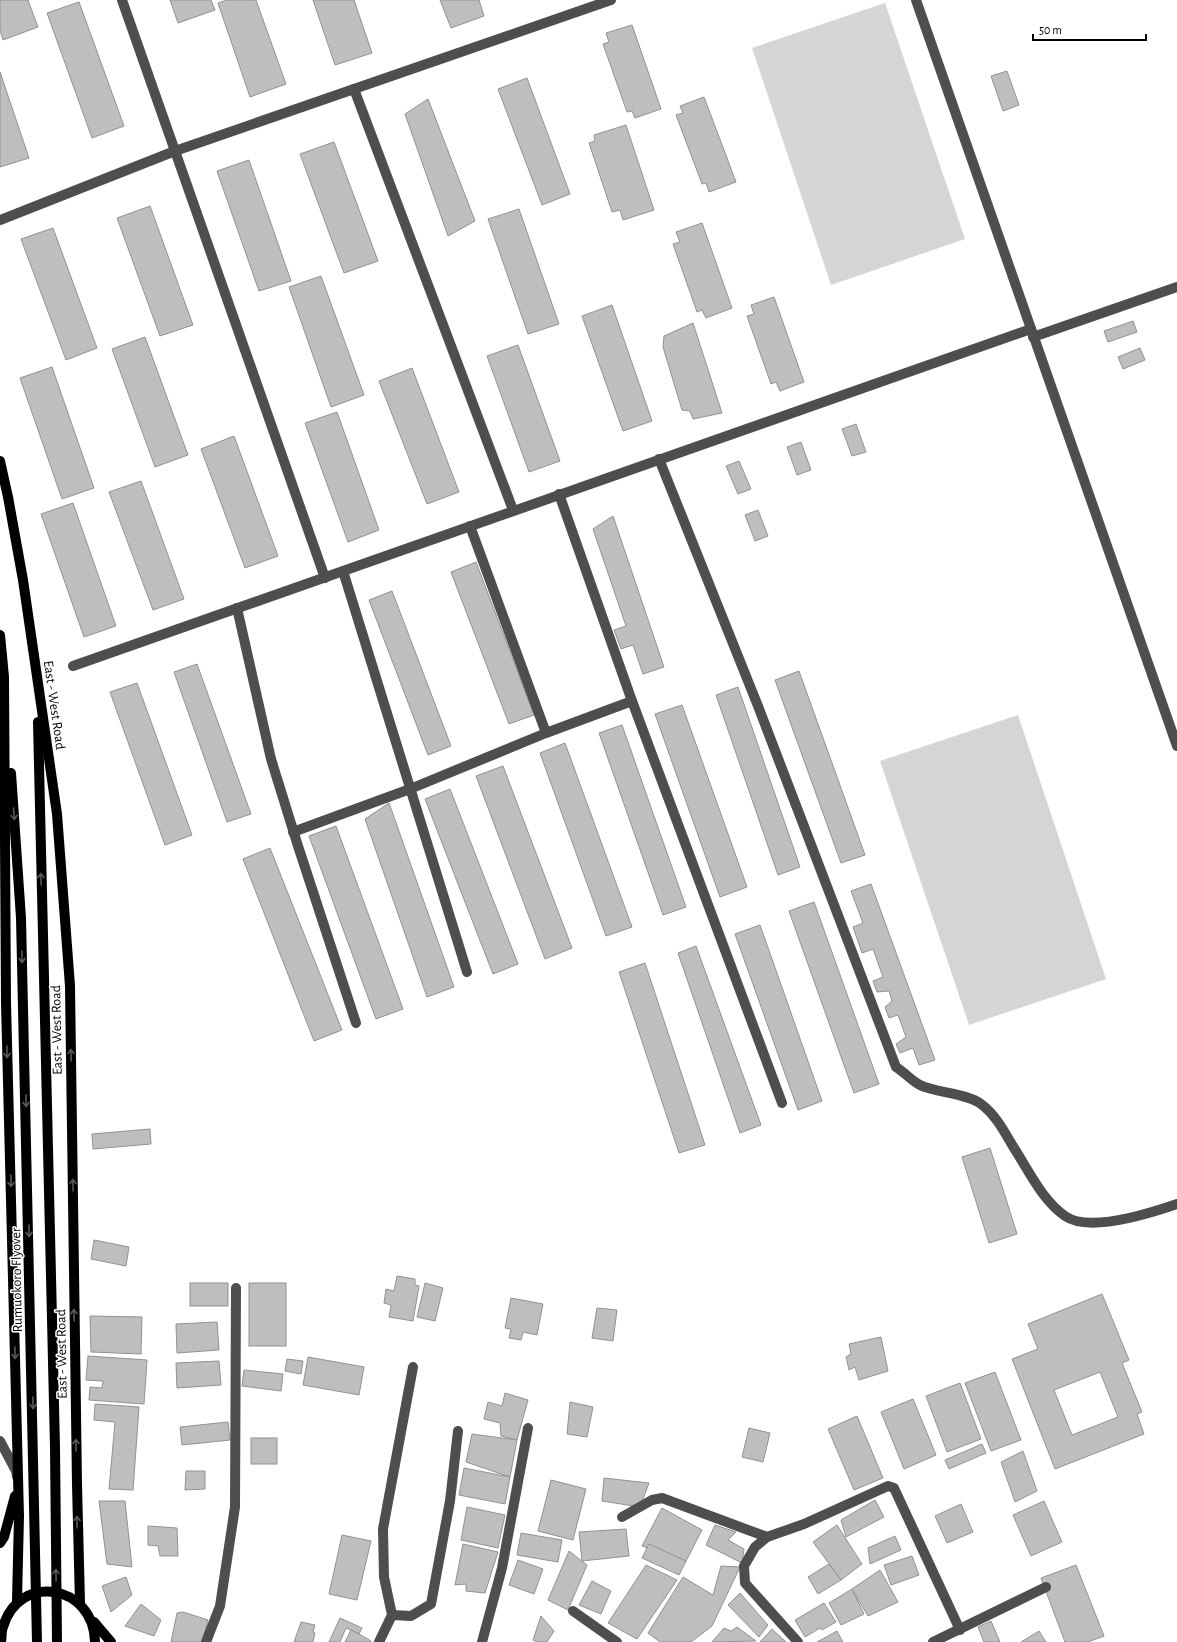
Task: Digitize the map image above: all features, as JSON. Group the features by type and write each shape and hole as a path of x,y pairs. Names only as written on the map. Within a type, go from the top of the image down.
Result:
{"main road":[{"name":"East - West Road","path":"0,461 23,580 57,814 70,986 80,1603"},
{"path":"0,635 4,677 3,1005 18,1483 17,1601"},
{"name":"Rumuokoro Flyover","path":"4,677 21,918 37,1642"},
{"path":"37,680 55,1447 57,1642"},
{"path":"0,1543 4,1537 18,1483"},
{"path":"1,1642 4,1612 17,1601 33,1594 46,1591 64,1594 80,1603 111,1642"},
{"path":"91,1618 95,1631 95,1642"}],"street":[{"path":"122,0 325,578"},
{"path":"0,220 175,151 612,0"},
{"path":"916,0 1177,746"},
{"path":"354,89 513,510"},
{"path":"73,666 659,459 1032,333 1177,287"},
{"path":"659,459 758,706 896,1067 920,1086 954,1094 980,1104 996,1119 1046,1197 1065,1216 1076,1221 1093,1223 1114,1221 1177,1204"},
{"path":"559,494 632,701 782,1104"},
{"path":"470,526 546,733"},
{"path":"343,571 467,972"},
{"path":"237,608 271,759 293,832 356,1023"},
{"path":"293,832 410,789 546,733 632,701"},
{"path":"206,1642 220,1606 235,1507 236,1288"},
{"path":"379,1642 392,1615 384,1576 383,1529 413,1367"},
{"path":"482,1642 502,1568 528,1428"},
{"path":"392,1615 411,1616 431,1604 450,1500 458,1431"},
{"path":"0,1442 16,1471 18,1483"},
{"path":"798,1642 745,1583 744,1566 755,1547 767,1537 804,1524 888,1486 894,1488 960,1630"},
{"path":"622,1517 652,1500 662,1498 767,1537"},
{"path":"933,1642 1046,1587"},
{"path":"574,1611 617,1642"}],"shaded area":[{"path":"885,3 965,239 831,285 752,48"},
{"path":"1018,715 1106,979 969,1025 880,761"}],"building":[{"path":"0,0 28,0 38,27 3,40 0,30"},
{"path":"170,0 211,0 215,10 178,23"},
{"path":"227,0 256,0 286,84 250,97 218,3"},
{"path":"313,0 354,0 372,53 335,65"},
{"path":"440,0 479,0 484,16 451,28"},
{"path":"79,2 124,126 92,138 47,13"},
{"path":"632,25 661,109 635,118 632,111 627,112 603,44 609,42 606,33"},
{"path":"1007,71 1019,105 1003,111 991,76"},
{"path":"0,72 29,158 0,167"},
{"path":"527,78 570,194 542,205 498,89"},
{"path":"704,97 736,182 709,192 706,183 702,184 676,115 683,113 680,106"},
{"path":"428,99 475,221 448,236 405,114"},
{"path":"626,125 654,210 623,220 620,210 612,212 589,143 595,141 594,135"},
{"path":"334,142 378,261 344,273 300,154"},
{"path":"249,160 291,281 259,291 217,171"},
{"path":"150,206 193,325 160,336 117,218"},
{"path":"519,209 559,324 528,334 488,219"},
{"path":"702,223 732,308 706,318 702,310 697,312 673,244 680,242 676,232"},
{"path":"53,228 97,348 66,360 21,239"},
{"path":"321,276 364,395 331,407 289,287"},
{"path":"774,297 804,382 780,391 776,382 771,384 747,316 754,314 751,305"},
{"path":"612,305 652,421 623,431 582,316"},
{"path":"1133,321 1137,332 1108,342 1104,331"},
{"path":"693,323 722,413 693,419 690,411 682,410 663,347 664,336"},
{"path":"145,337 188,455 155,467 112,349"},
{"path":"518,345 560,461 529,472 487,356"},
{"path":"1140,348 1145,360 1123,369 1118,357"},
{"path":"52,367 94,488 62,499 20,378"},
{"path":"412,368 459,492 427,504 379,381"},
{"path":"337,412 379,530 348,542 305,423"},
{"path":"856,424 866,452 852,456 842,429"},
{"path":"234,436 278,556 245,568 201,449"},
{"path":"801,442 811,470 797,475 787,447"},
{"path":"739,461 751,489 738,494 726,466"},
{"path":"141,481 184,599 153,610 109,492"},
{"path":"73,503 116,626 84,637 41,514"},
{"path":"758,510 768,536 755,541 745,515"},
{"path":"613,516 664,667 643,674 633,645 621,649 614,630 626,626 593,529"},
{"path":"476,562 534,715 509,724 451,572"},
{"path":"392,591 451,746 428,755 369,600"},
{"path":"197,664 251,814 227,822 174,672"},
{"path":"799,671 865,855 841,863 775,680"},
{"path":"137,683 192,835 165,845 110,692"},
{"path":"738,687 800,867 778,875 716,695"},
{"path":"682,705 747,887 720,897 655,714"},
{"path":"622,725 686,907 663,915 599,733"},
{"path":"565,743 632,927 606,936 540,753"},
{"path":"503,766 572,948 545,959 476,776"},
{"path":"450,789 518,964 493,974 425,799"},
{"path":"389,803 454,987 427,997 365,819"},
{"path":"336,826 403,1009 376,1019 309,836"},
{"path":"270,848 342,1030 314,1041 243,859"},
{"path":"871,884 935,1060 919,1065 913,1048 900,1053 896,1044 906,1037 898,1015 889,1018 885,1007 892,1001 889,991 877,992 873,981 883,977 873,949 862,953 853,927 863,923 851,891"},
{"path":"814,902 879,1084 854,1093 789,911"},
{"path":"760,925 822,1101 798,1110 735,934"},
{"path":"696,946 761,1125 740,1133 678,953"},
{"path":"645,963 705,1145 679,1153 619,972"},
{"path":"150,1129 151,1144 93,1149 92,1134"},
{"path":"990,1148 1017,1234 989,1243 962,1157"},
{"path":"94,1240 129,1247 126,1266 91,1259"},
{"path":"397,1276 415,1279 415,1285 419,1286 413,1321 389,1317 391,1305 384,1303 386,1289 394,1291"},
{"path":"190,1283 228,1283 228,1306 190,1306"},
{"path":"249,1283 286,1283 286,1346 249,1346"},
{"path":"425,1283 443,1288 435,1321 417,1317"},
{"path":"1102,1294 1129,1360 1122,1363 1142,1412 1137,1414 1144,1434 1055,1469 1012,1359 1038,1349 1028,1324","holes":["1100,1372 1118,1417 1072,1435 1054,1390"]},
{"path":"511,1298 543,1304 537,1335 523,1332 521,1340 509,1338 511,1329 505,1328"},
{"path":"597,1308 617,1310 613,1341 592,1338"},
{"path":"90,1316 142,1317 141,1354 91,1352"},
{"path":"217,1322 219,1350 177,1353 176,1324"},
{"path":"881,1337 888,1371 859,1380 855,1367 849,1370 846,1357 851,1354 849,1344"},
{"path":"88,1356 147,1360 144,1404 89,1400 90,1387 102,1388 103,1381 86,1380"},
{"path":"308,1357 364,1367 359,1395 303,1385"},
{"path":"287,1359 303,1361 301,1374 285,1371"},
{"path":"219,1361 221,1385 177,1388 176,1363"},
{"path":"244,1370 283,1374 281,1391 242,1386"},
{"path":"995,1372 1021,1440 991,1451 965,1383"},
{"path":"960,1383 981,1439 947,1452 926,1396"},
{"path":"505,1393 528,1400 517,1440 501,1436 500,1423 484,1419 488,1402 502,1406"},
{"path":"913,1399 936,1455 904,1469 881,1412"},
{"path":"570,1402 593,1407 587,1437 567,1434"},
{"path":"95,1404 139,1407 133,1490 109,1489 115,1422 94,1420"},
{"path":"857,1416 883,1478 854,1490 828,1429"},
{"path":"228,1422 230,1440 182,1445 180,1427"},
{"path":"749,1428 770,1433 763,1462 742,1457"},
{"path":"472,1434 517,1440 510,1477 466,1462"},
{"path":"251,1438 277,1438 277,1464 251,1464"},
{"path":"982,1444 986,1453 949,1469 945,1460"},
{"path":"1023,1451 1037,1491 1015,1502 1001,1462"},
{"path":"464,1468 510,1477 505,1504 459,1495"},
{"path":"186,1471 205,1471 205,1489 185,1490"},
{"path":"604,1478 649,1483 640,1507 602,1501"},
{"path":"551,1480 586,1489 573,1540 538,1531"},
{"path":"875,1500 884,1517 846,1537 841,1520"},
{"path":"99,1501 125,1501 132,1567 107,1564"},
{"path":"1044,1501 1062,1542 1031,1556 1013,1515"},
{"path":"961,1504 973,1532 947,1543 935,1516"},
{"path":"467,1507 505,1515 498,1548 461,1540"},
{"path":"662,1508 702,1530 686,1561 642,1546"},
{"path":"715,1525 736,1532 728,1540 744,1549 742,1563 706,1545"},
{"path":"837,1525 862,1564 841,1580 813,1542"},
{"path":"148,1526 177,1528 178,1556 160,1556 158,1546 148,1545"},
{"path":"626,1529 629,1556 582,1561 579,1532"},
{"path":"521,1533 562,1540 558,1562 517,1555"},
{"path":"342,1535 371,1541 357,1600 329,1594"},
{"path":"895,1536 901,1550 870,1564 868,1548"},
{"path":"463,1544 498,1552 485,1593 466,1591 466,1584 455,1585"},
{"path":"649,1544 686,1561 679,1575 642,1558"},
{"path":"569,1551 587,1565 568,1610 548,1600"},
{"path":"912,1556 919,1575 891,1585 884,1565"},
{"path":"518,1560 543,1569 534,1594 509,1585"},
{"path":"829,1564 841,1580 818,1594 808,1577"},
{"path":"646,1565 677,1580 637,1639 608,1623"},
{"path":"1076,1565 1104,1636 1088,1642 1065,1642 1041,1578"},
{"path":"721,1566 740,1567 712,1626 691,1642 660,1642 648,1633 683,1577 713,1595"},
{"path":"880,1570 898,1602 868,1616 852,1589"},
{"path":"126,1577 132,1595 111,1612 102,1586"},
{"path":"592,1581 611,1591 601,1614 579,1605"},
{"path":"852,1589 864,1614 841,1625 829,1603"},
{"path":"740,1593 768,1625 759,1637 728,1605"},
{"path":"824,1603 836,1622 822,1630 820,1628 805,1637 795,1620"},
{"path":"141,1604 161,1620 154,1636 125,1626"},
{"path":"183,1612 208,1620 202,1642 171,1642 177,1613"},
{"path":"541,1616 554,1631 547,1642 537,1642 533,1640"},
{"path":"340,1618 362,1628 359,1634 346,1628 340,1642 329,1642"},
{"path":"991,1621 1000,1642 984,1642 978,1627"},
{"path":"301,1622 315,1625 313,1642 294,1642"},
{"path":"737,1627 756,1641 712,1642 724,1628 731,1631"},
{"path":"772,1629 786,1642 760,1642"},
{"path":"351,1630 371,1641 371,1642 345,1642"},
{"path":"837,1631 843,1642 817,1642"},
{"path":"1039,1631 1046,1642 1021,1642"}]}
